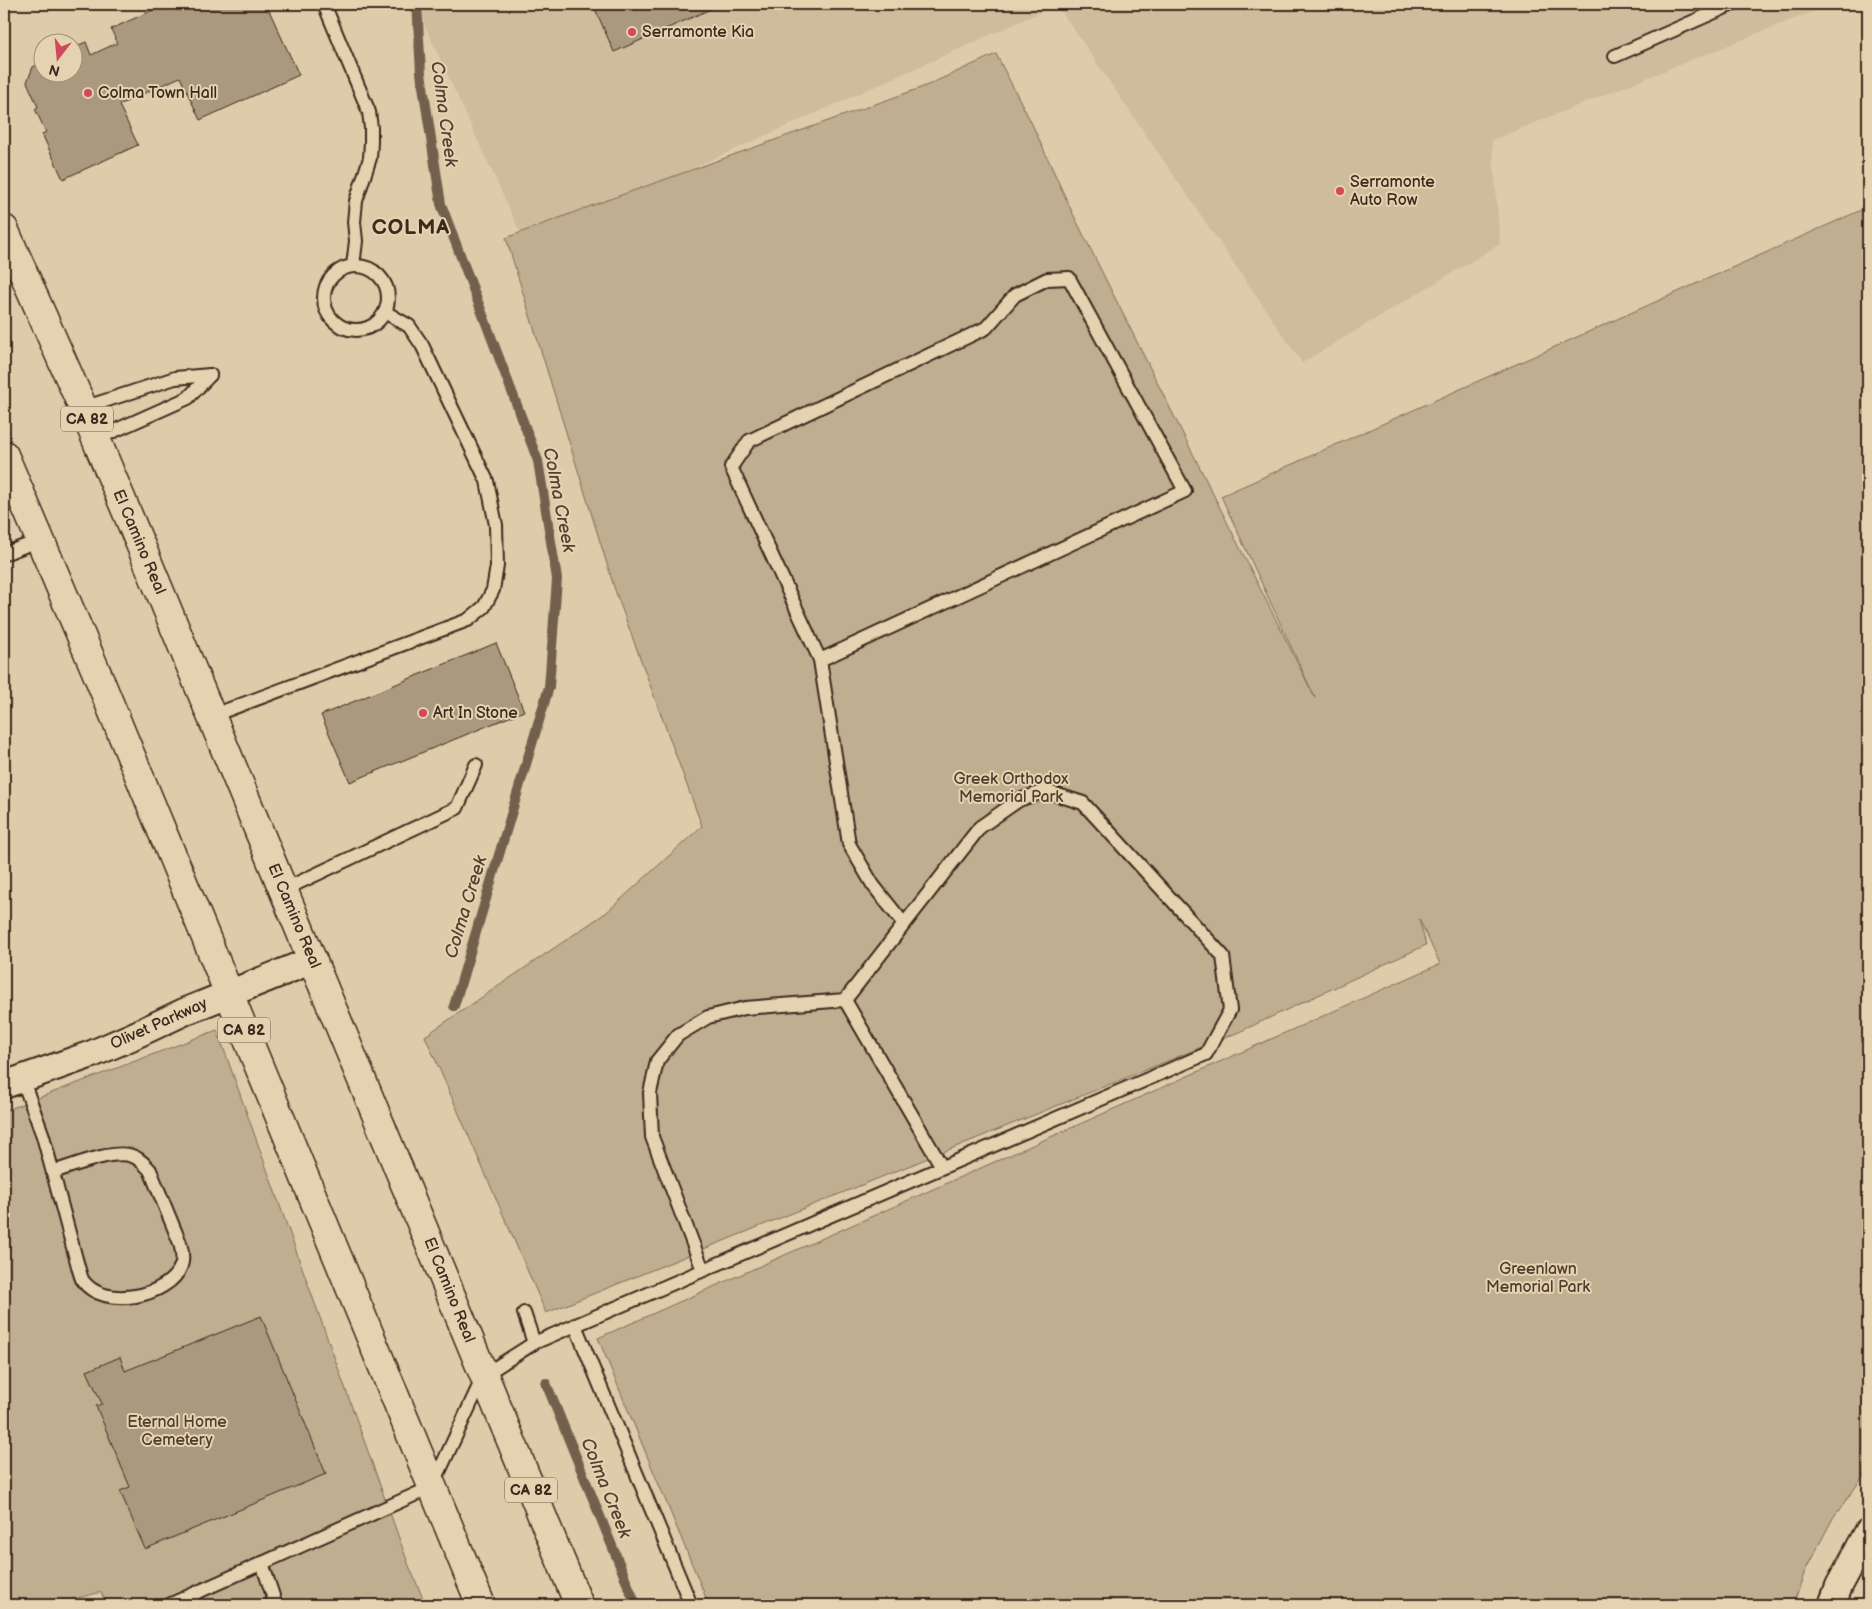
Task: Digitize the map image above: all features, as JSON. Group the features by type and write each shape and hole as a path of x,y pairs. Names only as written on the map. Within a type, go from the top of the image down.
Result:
{"main road":[{"name":"El Camino Real","path":"4,229 96,439 579,1605"},
{"name":"CA 82","path":"4,455 481,1605"}],"street":[{"name":"Olivet Parkway","path":"13,1082 100,1050 186,1011 313,960"},
{"path":"1832,1605 1839,1586 1868,1532"}],"lane":[{"path":"324,4 369,112 372,128 370,158 356,201 354,222 356,241 353,266"},
{"path":"1615,56 1733,4"},
{"path":"353,266 366,267 378,274 386,285 388,298 385,312 377,322 365,329 352,330 339,326 329,317 324,304 324,291 330,278 340,270 353,266"},
{"path":"820,660 1185,491 1068,278 1047,279 1015,295 986,328 749,441 731,468 820,660 849,844 873,885 904,924"},
{"path":"211,716 468,620 484,607 493,590 497,566 496,525 486,481 422,345 409,326 385,312"},
{"path":"83,408 175,378 210,375 188,398 96,439"},
{"path":"4,554 40,540"},
{"path":"283,890 456,808 476,765"},
{"path":"169,1605 432,1487 484,1375 534,1343 1206,1054 1230,1010 1223,956 1083,804 1045,791 1019,800 980,827 845,1000 745,1008 708,1017 678,1035 657,1060 650,1093 652,1137 703,1270"},
{"path":"845,1000 942,1167"},
{"path":"13,1082 43,1136 79,1270 84,1281 105,1295 120,1297 150,1292 174,1278 182,1265 183,1254 180,1242 150,1170 142,1161 132,1155 120,1155 94,1160 53,1172"},
{"path":"524,1313 534,1343"},
{"path":"574,1325 691,1605"},
{"path":"262,1563 276,1605"}],"shaded area":[{"name":"Serramonte Auto Row","path":"415,4 1831,4 1492,140 1500,244 1302,363 1057,5 525,243"}],"green space":[{"path":"996,54 1031,122 1073,214 1315,698 1221,496 1868,207 1868,1470 1833,1518 1805,1571 1793,1605 709,1605 598,1338 1440,964 1419,919 1426,945 1239,1032 546,1313 425,1036 607,912 702,826 615,590 506,238 923,87"},
{"name":"Eternal Home Cemetery","path":"217,1030 409,1566 426,1605 106,1605 101,1592 65,1601 40,1604 16,1605 4,1603 4,1111"}],"building":[{"name":"Colma Town Hall","path":"166,4 266,4 299,75 200,120 180,77 119,105 138,145 63,179 42,134 46,132 35,109 38,107 27,82 32,70 32,82 82,82 82,44 86,42 91,55 117,43 111,29"},
{"name":"Serramonte Kia","path":"593,4 722,4 614,52"},
{"name":"Art In Stone","path":"496,643 524,711 350,782 321,715"},
{"path":"261,1316 326,1474 145,1549 120,1491 130,1487 96,1406 102,1404 87,1371 120,1357 125,1371"}],"waterway":[{"name":"Colma Creek","path":"417,4 421,73 441,204 538,461 557,579 549,687 454,1006"},
{"name":"Colma Creek","path":"546,1383 636,1605"}],"place":[{"name":"Serramonte Kia","path":"632,32"},
{"name":"Colma Town Hall","path":"88,93"},
{"name":"Serramonte Auto Row","path":"1340,191"},
{"name":"Art In Stone","path":"423,713"}],"district":[{"name":"COLMA","path":"411,227"}],"park label":[{"name":"Greek Orthodox Memorial Park","path":"1011,788"},
{"name":"Greenlawn Memorial Park","path":"1538,1278"}]}
